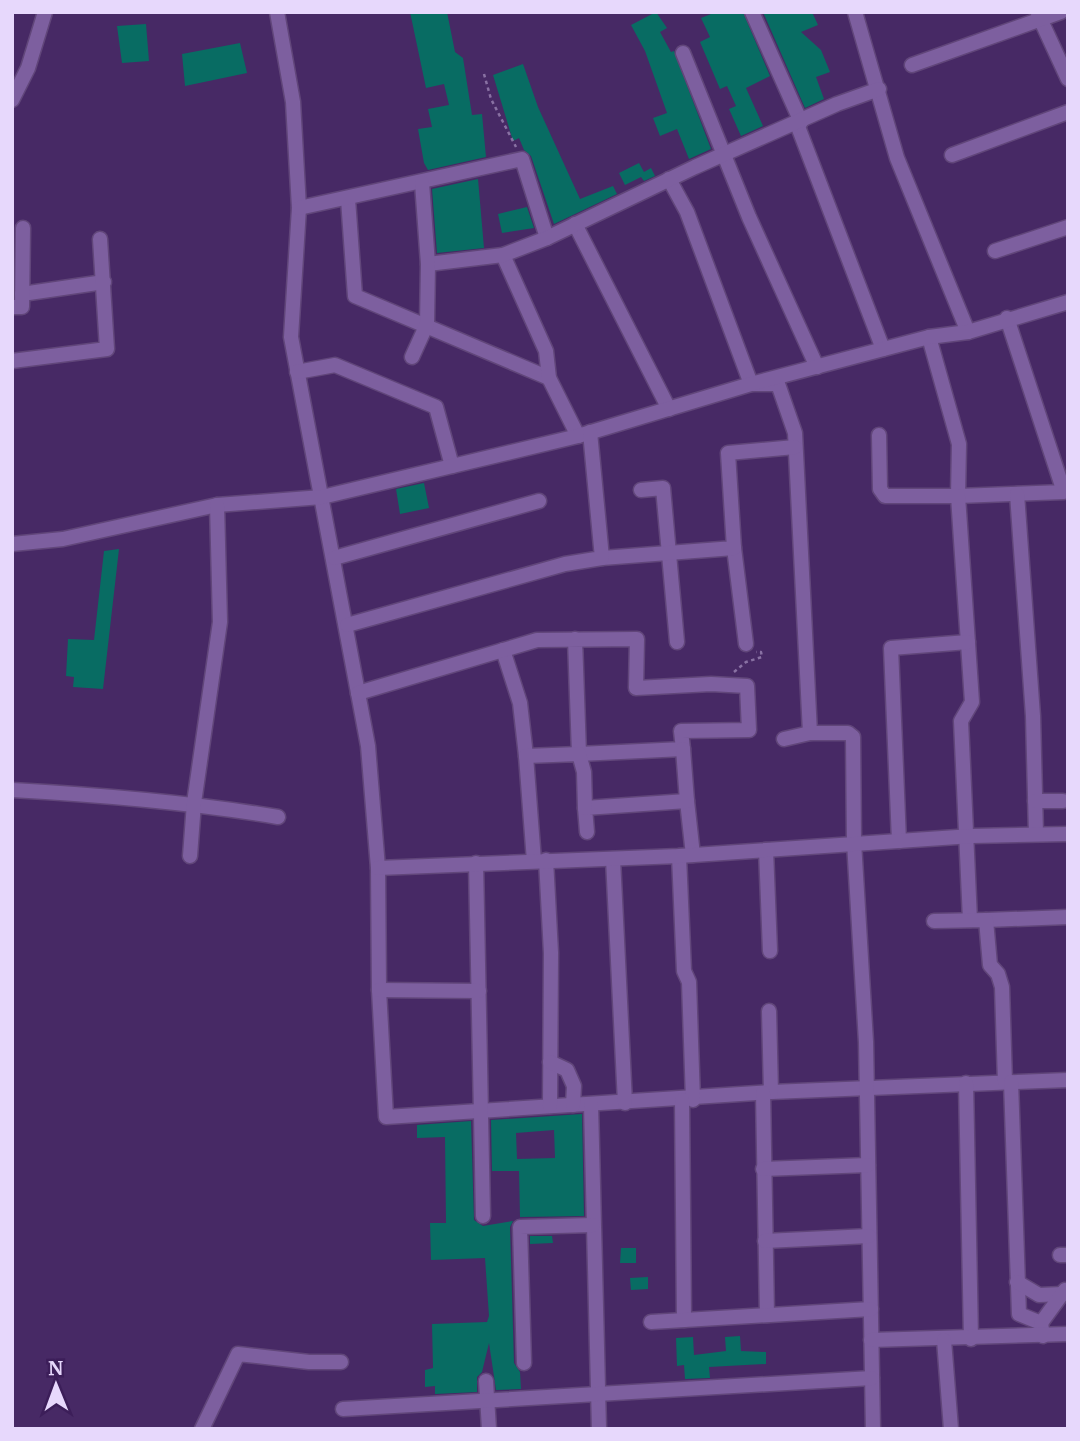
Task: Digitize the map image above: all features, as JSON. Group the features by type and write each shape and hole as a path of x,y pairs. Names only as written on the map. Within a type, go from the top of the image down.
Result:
{"street":[{"path":"12,100 28,68 45,12"},
{"path":"277,12 293,102 299,208 290,337 368,746 378,868 379,990 386,1117 867,1087 1068,1080"},
{"path":"752,12 799,123 883,349"},
{"path":"855,12 897,158 968,332"},
{"path":"912,65 1039,17 1060,12"},
{"path":"1039,17 1068,79"},
{"path":"683,53 783,298 817,367"},
{"path":"428,264 503,255 547,238 669,179 837,104 878,89"},
{"path":"952,155 1068,113"},
{"path":"299,208 522,159 547,238"},
{"path":"669,179 687,212 751,384"},
{"path":"412,357 427,324 428,264 422,183"},
{"path":"348,199 355,296 427,324 549,378"},
{"path":"575,224 669,409"},
{"path":"995,251 1068,227"},
{"path":"12,307 22,307 23,228"},
{"path":"12,360 107,349 100,239"},
{"path":"503,255 546,351 549,378 584,434 602,558"},
{"path":"22,294 104,282"},
{"path":"12,544 63,539 217,505 322,497 584,434 751,384 929,337 968,332 1007,318 1068,303"},
{"path":"879,435 880,489 886,496 1066,492 1007,318"},
{"path":"929,337 959,444 958,496 972,702 961,721 970,920"},
{"path":"297,372 335,365 436,407 452,466"},
{"path":"751,384 778,384 795,433 810,733"},
{"path":"746,644 734,548 728,453 795,447"},
{"path":"641,490 663,488 677,642"},
{"path":"1017,494 1033,716 1036,834"},
{"path":"334,558 539,501"},
{"path":"190,856 194,803 220,622 217,505"},
{"path":"346,625 565,564 602,558 734,548"},
{"path":"358,693 537,640 575,639 637,639 636,688 747,686 749,730 681,731 687,801 684,971 689,982 684,1320"},
{"path":"575,639 579,754 584,772 587,831"},
{"path":"899,841 891,648 968,642"},
{"path":"503,650 520,703 551,953 550,1106"},
{"path":"784,738 810,733 848,733 853,737 854,842 867,1087 873,1429"},
{"path":"526,756 683,748"},
{"path":"12,790 194,803 278,817"},
{"path":"586,808 687,801"},
{"path":"1035,801 1063,801"},
{"path":"378,868 613,859 968,836 1068,834"},
{"path":"766,850 771,951"},
{"path":"613,859 625,1103"},
{"path":"476,863 483,1216"},
{"path":"934,921 1068,917"},
{"path":"986,920 990,965 999,974 1002,987 1018,1314 1042,1329"},
{"path":"379,990 479,991"},
{"path":"767,1315 763,1169 769,1011"},
{"path":"550,1062 567,1070 573,1086 573,1105"},
{"path":"966,1083 971,1339"},
{"path":"591,1105 596,1393 599,1429"},
{"path":"763,1169 868,1164"},
{"path":"524,1363 520,1227 593,1224"},
{"path":"765,1241 869,1236"},
{"path":"1017,1282 1039,1295 1065,1289"},
{"path":"1042,1329 1065,1289"},
{"path":"651,1322 871,1309"},
{"path":"871,1340 971,1339 1042,1329 1068,1334"},
{"path":"944,1340 950,1429"},
{"path":"201,1429 238,1354 309,1362 341,1362"},
{"path":"343,1409 872,1378"},
{"path":"485,1381 489,1429"}],"path":[{"path":"484,74 492,99 522,159"},
{"path":"729,685 740,666 762,657 761,652 752,651 746,644"}],"building":[{"path":"410,12 447,12 455,52 463,58 472,115 482,114 486,157 428,170 424,163 418,129 432,127 428,109 449,105 444,84 426,88"},
{"path":"656,12 667,28 660,32 671,52 674,51 711,149 689,159 677,129 660,136 653,118 667,113 645,51 631,25"},
{"path":"716,12 743,12 770,76 746,88 763,126 741,136 729,109 736,106 727,86 720,89 700,42 710,37 701,18"},
{"path":"763,12 812,12 818,25 801,32 821,50 830,72 816,77 824,99 805,108"},
{"path":"146,24 149,61 122,63 117,26"},
{"path":"240,43 247,73 185,86 182,54"},
{"path":"523,64 538,107 580,199 613,186 617,194 554,224 531,156 524,150 519,138 513,141 493,75"},
{"path":"639,163 644,172 651,168 655,176 644,181 641,177 625,185 619,173"},
{"path":"478,179 484,248 437,253 432,189"},
{"path":"527,207 534,228 502,233 498,214"},
{"path":"424,483 429,508 400,514 396,489"},
{"path":"119,549 103,689 73,687 74,677 66,676 68,639 94,640 104,551"},
{"path":"582,1114 584,1216 520,1217 519,1171 492,1171 491,1120","holes":["554,1130 555,1158 517,1159 516,1133"]},
{"path":"471,1121 474,1220 483,1226 513,1221 510,1227 514,1363 520,1372 521,1389 496,1390 489,1343 482,1372 477,1377 477,1392 435,1394 435,1386 425,1387 425,1370 433,1368 432,1324 487,1322 489,1316 485,1258 431,1260 430,1223 446,1223 445,1137 417,1138 417,1125"},
{"path":"530,1236 552,1236 553,1243 530,1244"},
{"path":"621,1248 636,1248 636,1263 620,1263"},
{"path":"648,1277 648,1289 631,1290 630,1278"},
{"path":"740,1336 741,1351 766,1352 766,1364 709,1367 710,1378 685,1379 684,1365 677,1366 676,1338 693,1337 694,1355 726,1351 725,1337"}]}
